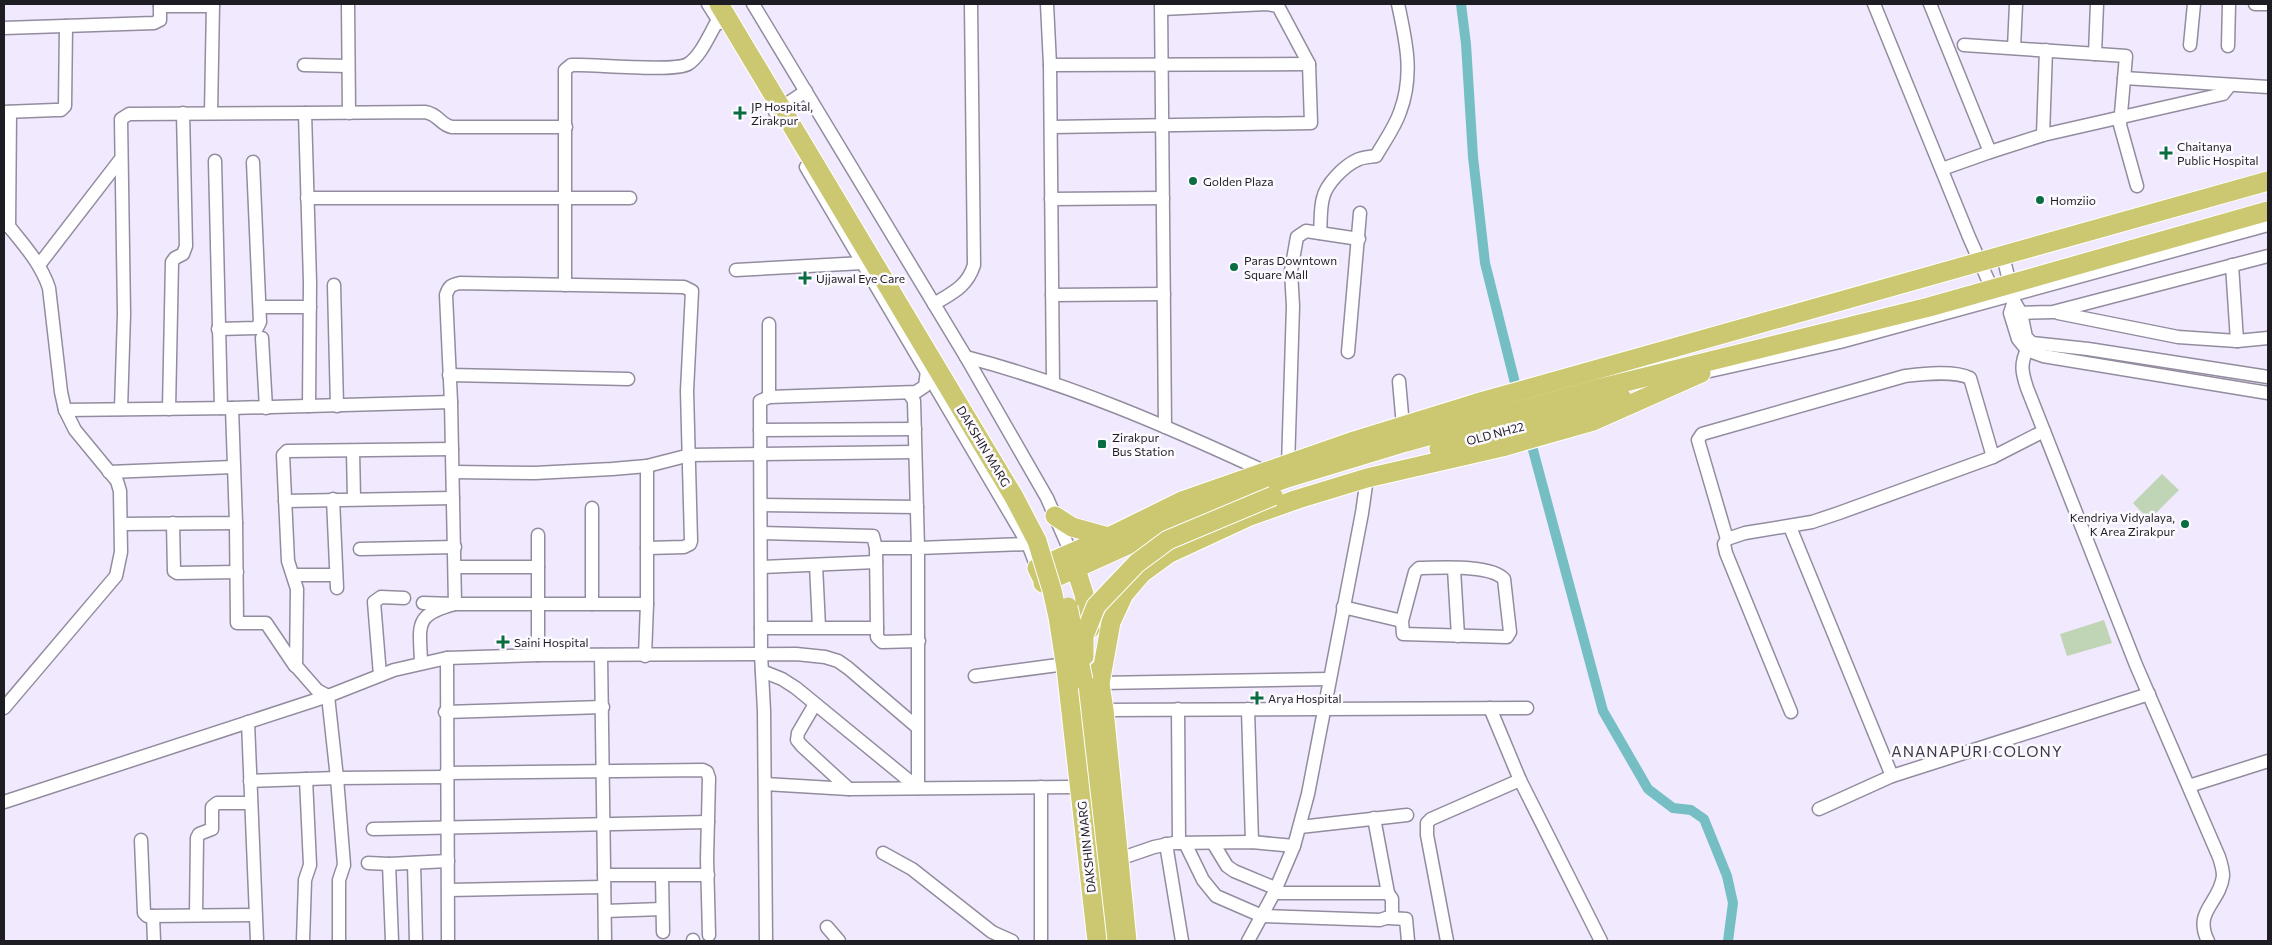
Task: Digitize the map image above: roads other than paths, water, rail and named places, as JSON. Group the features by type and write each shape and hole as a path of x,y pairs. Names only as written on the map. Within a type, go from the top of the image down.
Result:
{"highway":[{"name":"DAKSHIN MARG","path":"734,4 1018,481 1046,533 1092,681 1104,710 1128,941"},
{"name":"DAKSHIN MARG","path":"718,12 1014,497 1037,541 1052,590 1063,651 1096,941"},
{"path":"1584,400 1980,262 2268,180"},
{"path":"1089,941 1058,665 1040,575 1073,560 1284,479 1497,424 1928,307 2007,292 2268,211"},
{"path":"1112,941 1092,681 1111,622 1124,594 1142,573 1168,554 1250,516 1367,478 1497,424 1706,367"},
{"path":"1073,560 1108,537 1182,502 1288,466 1354,441 1403,426 1497,424"},
{"name":"OLD NH22","path":"1092,681 1084,636 1096,606 1137,563 1168,540 1273,496 1497,424"},
{"path":"1056,516 1072,527 1108,537"},
{"name":"DAKSHIN MARG","path":"1073,560 1084,594 1092,681"}],"street":[{"path":"348,4 349,113"},
{"name":"DAKSHIN MARG","path":"708,4 718,12 774,113 1028,544 1040,575"},
{"name":"DAKSHIN MARG","path":"754,4 966,357 1056,516 1073,560"},
{"path":"934,304 963,286 970,277 974,265 971,4"},
{"path":"1047,4 1051,127 1053,383"},
{"path":"1051,127 1162,126 1311,123 1309,64 1278,6 1267,4 1162,6 1162,126 1165,427"},
{"path":"1320,233 1321,204 1323,195 1328,187 1355,160 1376,156 1400,113 1408,84 1409,56 1398,4"},
{"path":"1874,4 1980,262 2007,292"},
{"path":"1930,4 1990,152"},
{"path":"2014,48 2016,4"},
{"path":"2095,54 2097,4"},
{"path":"2190,44 2194,4"},
{"path":"2228,46 2229,4"},
{"path":"2254,4 2268,4"},
{"path":"4,28 154,23 160,20 160,5 213,5 211,113"},
{"path":"565,285 565,70 571,66 670,68 686,66 693,60 718,12"},
{"path":"4,708 116,576 121,552 120,491 117,481 75,430 66,410 61,392 49,288 39,265 7,224 7,112 61,110 65,106 66,26"},
{"path":"1964,45 2126,56 2120,125 2136,186"},
{"path":"2043,135 2046,50"},
{"path":"1050,65 1309,64"},
{"path":"304,65 348,66"},
{"path":"2124,78 2268,87"},
{"path":"1942,169 2043,135 2223,94 2230,85"},
{"path":"774,113 806,91"},
{"path":"121,409 124,314 120,122 124,116 183,113 433,113 446,126 452,127 566,128"},
{"path":"168,409 172,262 174,258 183,254 186,246 183,113"},
{"path":"305,113 310,306 310,406"},
{"path":"39,265 120,160"},
{"path":"215,161 218,329 233,467 238,623 266,623 296,666 317,690 328,696"},
{"path":"218,329 257,328 260,322 253,162"},
{"path":"307,198 630,198"},
{"path":"1051,199 1163,198"},
{"path":"1348,352 1360,213"},
{"path":"2007,292 2268,225"},
{"path":"1288,466 1292,306 1291,271 1298,237 1306,231 1358,239"},
{"path":"2004,256 2007,292 2026,337 2032,343 2268,377"},
{"path":"2053,312 2268,256"},
{"path":"736,270 863,263"},
{"path":"2232,265 2237,340"},
{"path":"334,285 337,406"},
{"path":"455,604 451,402 446,295 448,288 452,285 684,287 692,291 687,391 690,455 690,544 684,548 647,548"},
{"path":"1052,294 1164,294"},
{"path":"260,307 310,306"},
{"path":"2016,313 2053,312 2178,337 2237,340 2268,338"},
{"path":"2016,313 2018,339 2027,350 2052,357 2268,393"},
{"path":"769,324 769,397"},
{"path":"262,338 266,408"},
{"path":"2027,350 2022,360 2022,370 2044,431 2149,694 2219,857 2223,877 2202,921 2203,932 2208,941"},
{"path":"966,357 1023,372 1053,383 1199,440 1266,472"},
{"path":"766,941 765,784 761,654 760,401 769,397 909,393 925,386 927,371"},
{"path":"1728,539 1698,440 1702,434 1905,376 1926,374 1960,375 1970,378 1993,457"},
{"path":"449,375 628,380"},
{"path":"1400,381 1403,426"},
{"path":"909,393 914,401 918,548 918,788"},
{"path":"66,410 266,408 451,402"},
{"path":"760,430 915,429"},
{"path":"1791,712 1726,553 1724,544 1728,539 1745,534 1790,527 1839,513 1993,457 2044,431"},
{"path":"296,666 295,645 298,597 288,561 284,452 452,449"},
{"path":"353,451 354,499"},
{"path":"453,472 535,473 647,466 690,455 915,452"},
{"path":"645,656 647,466"},
{"path":"109,472 233,467"},
{"path":"1248,941 1275,890 1300,827 1344,607 1367,478"},
{"path":"285,501 453,498"},
{"path":"333,499 337,588"},
{"path":"761,505 917,507"},
{"path":"592,508 592,604"},
{"path":"173,523 174,571 177,573 237,572"},
{"path":"121,524 236,524"},
{"path":"1790,527 1892,776"},
{"path":"761,533 870,535 875,539 876,548 877,637 882,642 919,641"},
{"path":"538,535 538,655"},
{"path":"876,548 1028,544"},
{"path":"360,549 455,548"},
{"path":"761,568 876,562"},
{"path":"816,565 819,627"},
{"path":"455,567 538,566"},
{"path":"1419,568 1454,569 1481,570 1497,573 1504,579 1510,636 1499,638 1403,634 1402,621 1415,572 1419,568"},
{"path":"1454,569 1458,636"},
{"path":"293,576 336,575"},
{"path":"380,675 374,602 381,597 404,598"},
{"path":"423,603 646,604"},
{"path":"420,663 420,632 424,619 434,609 455,604"},
{"path":"1344,607 1402,621"},
{"path":"761,628 877,628"},
{"path":"4,802 328,696 380,675 420,663 446,658 601,654 645,656 796,654 825,657 838,661 917,727"},
{"path":"601,654 605,941"},
{"path":"446,658 448,941"},
{"path":"975,676 1058,665"},
{"path":"762,670 790,683 918,788"},
{"path":"1092,681 1329,679"},
{"path":"1819,809 1892,776 2149,694"},
{"path":"328,696 344,865 339,880 339,941"},
{"path":"815,704 798,732 797,740 849,788"},
{"path":"446,712 603,707"},
{"path":"1490,708 1520,780 1600,941"},
{"path":"1104,710 1527,708"},
{"path":"1178,709 1177,843 1182,941"},
{"path":"1248,709 1252,842"},
{"path":"248,722 257,941"},
{"path":"2189,786 2268,761"},
{"path":"250,781 703,770 707,772 709,778 709,935"},
{"path":"303,941 305,880 310,864 306,779"},
{"path":"1447,941 1427,835 1427,823 1431,819 1520,780"},
{"path":"765,784 849,788 1072,786"},
{"path":"1041,787 1041,941"},
{"path":"196,916 197,838 199,834 212,829 212,806 217,804 251,803"},
{"path":"1300,827 1408,815"},
{"path":"1374,818 1388,893 1392,899 1392,916 1389,918"},
{"path":"373,829 708,822"},
{"path":"141,840 144,913 147,916 255,915"},
{"path":"1119,859 1177,843 1252,842 1294,846"},
{"path":"1177,843 1216,896 1262,916 1406,919 1408,922 1408,941"},
{"path":"1212,843 1227,866 1275,890 1388,893"},
{"path":"883,853 912,869 992,932 1012,941"},
{"path":"368,864 448,861"},
{"path":"414,863 416,941"},
{"path":"389,864 392,941"},
{"path":"449,890 662,876 708,875"},
{"path":"662,876 663,932"},
{"path":"605,912 662,909"},
{"path":"153,916 154,941"},
{"path":"827,927 839,941"}],"waterway":[{"path":"1461,4 1466,44 1473,157 1485,263 1518,395"},
{"path":"1529,435 1603,711 1648,789 1673,808 1691,810 1704,819 1727,876 1733,903 1728,941"}],"place":[{"name":"JP Hospital, Zirakpur","path":"740,113"},
{"name":"Chaitanya Public Hospital","path":"2166,153"},
{"name":"Golden Plaza","path":"1193,181"},
{"name":"Homziio","path":"2040,200"},
{"name":"Paras Downtown Square Mall","path":"1234,267"},
{"name":"Ujjawal Eye Care","path":"805,278"},
{"name":"Zirakpur Bus Station","path":"1102,444"},
{"name":"Kendriya Vidyalaya, K Area Zirakpur","path":"2185,524"},
{"name":"Saini Hospital","path":"503,642"},
{"name":"Arya Hospital","path":"1257,698"}],"district":[{"name":"ANANAPURI COLONY","path":"1977,751"}]}
